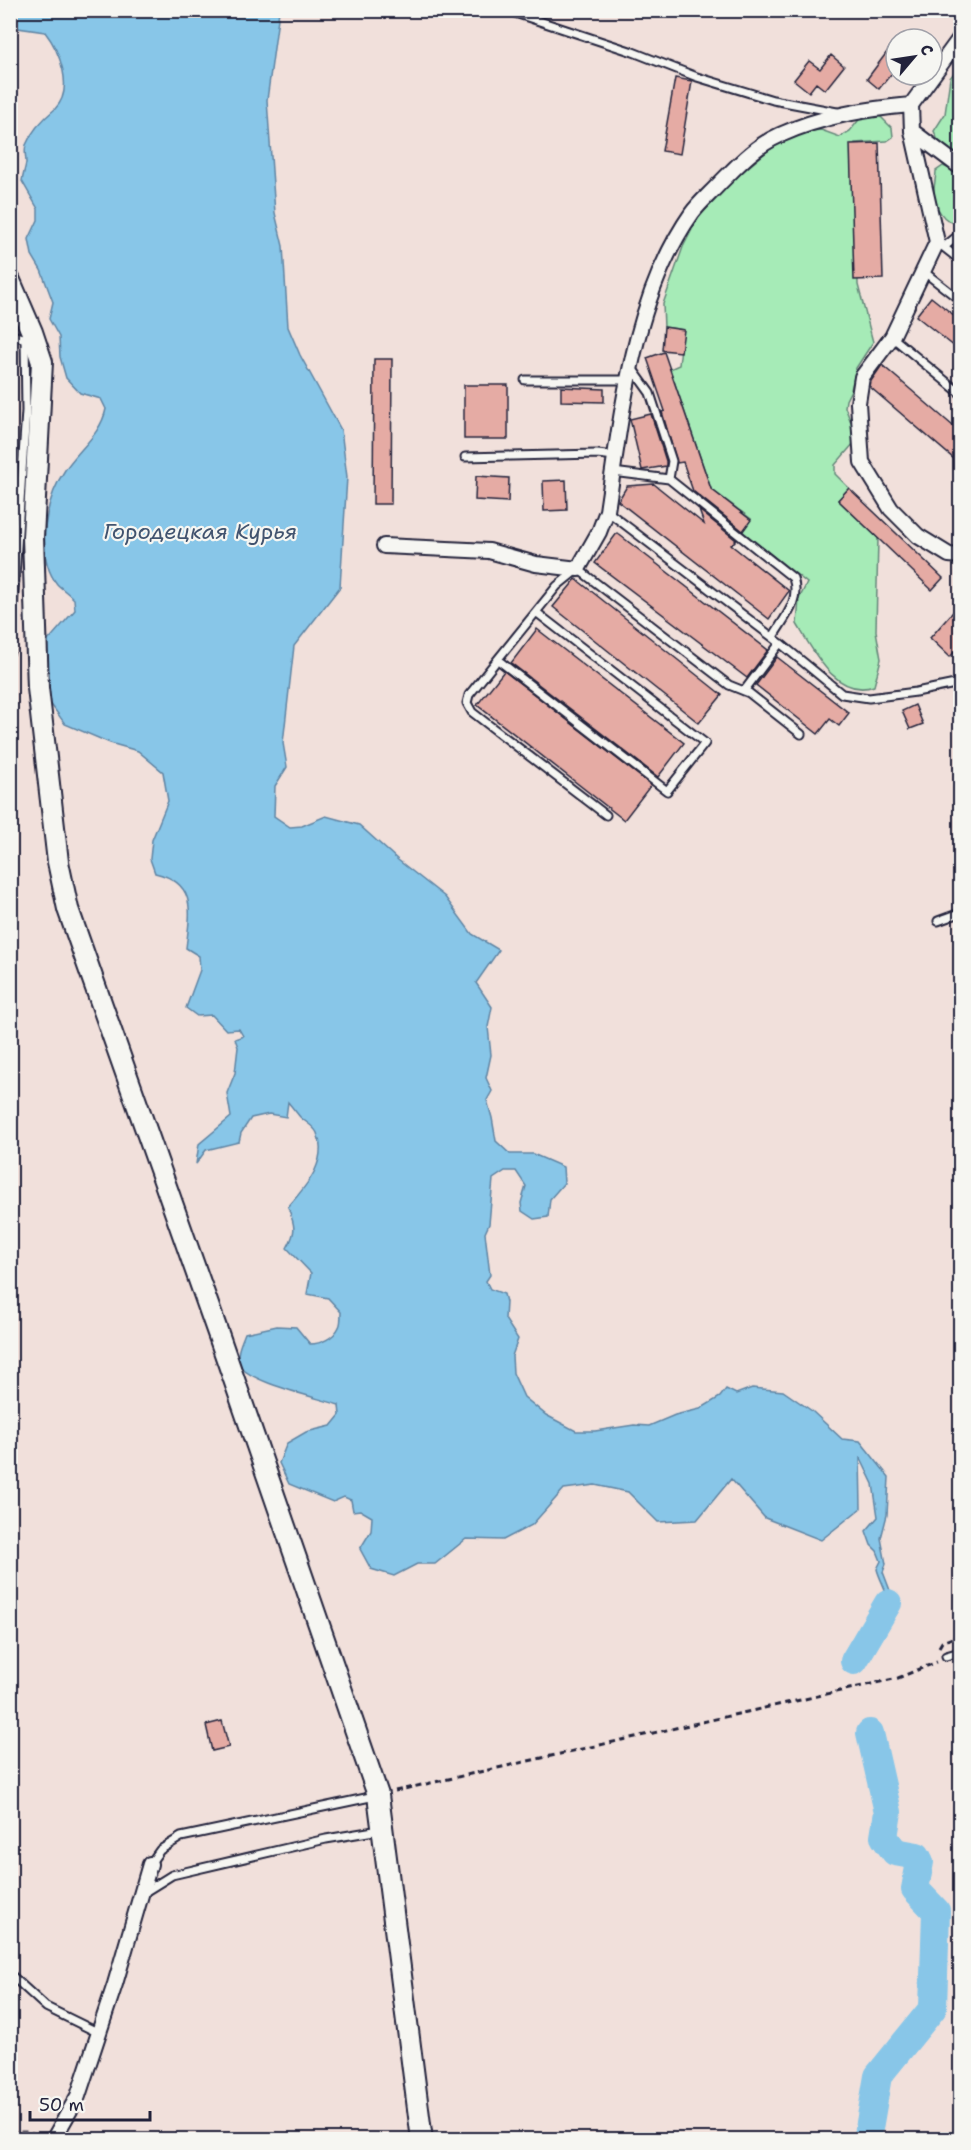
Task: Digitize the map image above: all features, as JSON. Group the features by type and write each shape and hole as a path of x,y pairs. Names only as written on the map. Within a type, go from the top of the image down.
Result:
{"main road":[{"path":"10,281 42,362 33,537 38,688 58,862 68,909 378,1795 422,2139"}],"street":[{"path":"960,38 911,105 912,131 941,244 923,271 892,337 862,376 858,403 862,462 891,509 918,536 949,555 960,556"},
{"path":"384,546 489,551 536,564 578,569 599,532 607,511 634,349 658,274 693,212 747,155 778,136 815,121 845,114 867,109 911,105"},
{"path":"912,131 960,167"},
{"path":"52,2139 78,2096 150,1864"}],"lane":[{"path":"506,10 633,52 697,77 773,100 845,114"},
{"path":"960,234 941,244 960,260"},
{"path":"923,271 960,300"},
{"path":"10,334 24,339 26,411 10,652"},
{"path":"892,337 960,393"},
{"path":"525,380 630,373 650,393 672,460 669,479"},
{"path":"465,457 597,454 615,456"},
{"path":"613,472 669,479 794,578 798,590 794,602 773,638"},
{"path":"607,511 842,694 869,698 960,683"},
{"path":"606,815 472,712 467,703 469,695 557,586 578,569 729,685 749,693 801,735"},
{"path":"498,660 667,791 680,776 705,744 536,612"},
{"path":"744,691 780,644"},
{"path":"938,921 960,913"},
{"path":"946,1656 960,1652"},
{"path":"150,1864 160,1850 181,1838 378,1795"},
{"path":"141,1894 172,1875 326,1839 382,1829"},
{"path":"10,1974 46,2007 99,2033"}],"path":[{"path":"378,1795 898,1678 931,1665"},
{"path":"10,2132 30,2133 46,2139"}],"green space":[{"path":"960,65 960,159 939,143 934,131 945,114 950,78"},
{"path":"878,114 892,128 893,137 887,141 855,143 858,285 873,342 856,368 846,400 845,407 854,430 854,443 835,465 835,474 849,488 838,500 878,538 876,631 881,659 874,686 860,688 837,679 827,670 797,624 799,599 807,583 742,531 751,519 711,489 670,369 679,365 683,330 664,327 663,304 683,247 698,218 734,179 770,149 790,137 821,130 840,137 850,131 862,116"},
{"path":"943,166 960,173 960,222 944,218 935,202 936,171"}],"water":[{"name":"Городецкая Курья","path":"10,11 279,11 267,100 275,213 283,246 288,327 300,355 341,430 347,477 340,587 294,646 283,743 287,767 275,786 274,816 290,827 302,826 326,816 359,825 398,860 445,897 472,934 499,950 476,983 492,1007 488,1027 491,1055 486,1078 492,1091 487,1100 496,1141 510,1154 533,1154 563,1167 564,1183 550,1199 548,1217 534,1219 522,1211 521,1203 526,1186 516,1171 505,1171 493,1179 489,1224 485,1233 490,1275 486,1281 490,1289 504,1294 505,1319 518,1339 512,1356 513,1373 524,1397 546,1415 576,1431 595,1431 634,1425 649,1426 675,1415 700,1409 720,1397 726,1389 736,1394 752,1388 783,1391 812,1411 842,1439 860,1441 889,1477 887,1515 881,1538 886,1564 883,1572 891,1593 888,1603 887,1594 877,1569 881,1561 866,1531 878,1517 873,1484 860,1457 861,1508 821,1540 765,1518 731,1479 697,1520 658,1522 628,1492 595,1485 564,1489 532,1525 503,1540 466,1539 435,1564 417,1564 394,1576 371,1569 360,1549 371,1531 372,1517 360,1510 353,1511 351,1500 344,1497 333,1502 289,1484 279,1463 287,1443 306,1432 331,1426 340,1415 339,1405 285,1389 256,1377 240,1365 238,1353 245,1333 277,1326 296,1327 310,1344 314,1344 331,1337 340,1326 341,1312 328,1298 307,1294 311,1273 287,1248 294,1228 288,1207 308,1182 318,1164 320,1144 316,1131 288,1102 286,1117 269,1114 251,1118 241,1133 239,1142 206,1150 196,1164 199,1144 231,1117 227,1093 235,1073 238,1047 235,1039 243,1036 239,1029 226,1030 212,1015 197,1016 186,1008 200,970 199,956 186,948 189,923 188,901 179,884 155,873 150,859 152,840 168,801 163,772 138,751 110,743 65,724 50,703 40,671 46,643 75,610 74,599 57,584 50,572 44,542 48,510 58,482 71,462 95,434 106,409 101,399 80,393 66,378 60,357 59,337 49,319 53,302 41,270 32,255 29,239 38,220 38,209 22,181 26,163 25,147 35,129 61,101 64,91 63,70 60,59 45,32 11,27"}],"building":[{"path":"831,55 844,66 825,90 816,83 809,92 794,80 809,61 820,69"},
{"path":"884,56 884,83 879,89 867,79"},
{"path":"675,78 692,81 680,154 662,151"},
{"path":"879,143 883,279 854,280 850,144"},
{"path":"931,297 960,320 960,351 916,316"},
{"path":"664,327 684,330 681,352 662,350"},
{"path":"664,352 711,489 751,520 743,531 693,491 683,462 677,463 662,412 665,411 647,358"},
{"path":"374,359 392,359 391,504 373,504"},
{"path":"882,365 960,432 960,464 870,387 871,381"},
{"path":"464,385 508,385 508,439 464,439"},
{"path":"561,387 604,389 604,402 561,401"},
{"path":"651,414 666,466 642,470 630,419"},
{"path":"476,476 509,478 508,502 475,500"},
{"path":"566,480 567,510 544,511 543,481"},
{"path":"654,484 704,524 699,510 736,540 731,545 789,591 769,619 618,501 627,486"},
{"path":"849,488 943,578 932,590 838,500"},
{"path":"617,533 768,650 747,678 595,563"},
{"path":"576,579 722,695 699,723 553,607"},
{"path":"960,604 960,646 950,657 930,638"},
{"path":"537,629 684,743 658,777 511,663"},
{"path":"777,657 849,713 839,726 830,719 818,734 756,685"},
{"path":"504,671 651,785 624,820 477,705"},
{"path":"915,705 923,724 910,729 902,711"},
{"path":"222,1721 229,1747 212,1751 206,1725"}],"waterway":[{"path":"854,1661 888,1603"},
{"path":"867,2140 878,2076 933,2008 936,1911 915,1889 920,1862 917,1856 895,1852 884,1837 888,1812 870,1733"}]}
